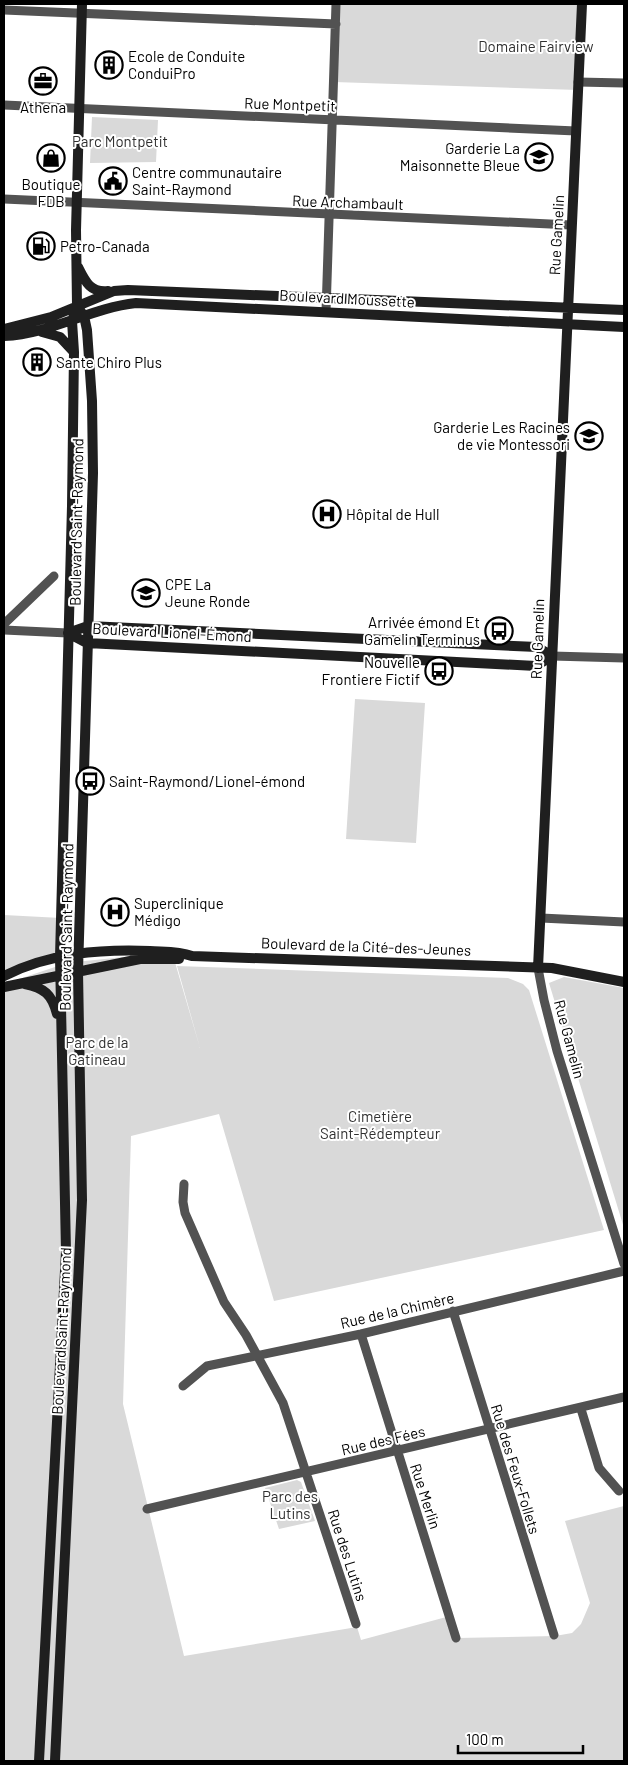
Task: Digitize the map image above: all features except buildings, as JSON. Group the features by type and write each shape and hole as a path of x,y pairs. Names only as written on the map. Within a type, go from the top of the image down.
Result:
{"street":[{"path":"326,312 336,4"},
{"name":"Rue Gamelin","path":"582,4 538,968 557,1052 624,1264"},
{"path":"4,10 82,9 336,24"},
{"name":"Boulevard Saint-Raymond","path":"39,1761 66,1252 67,1202 60,1030 60,957 74,352 72,321 77,306 76,203 82,9"},
{"path":"578,82 624,83"},
{"name":"Rue Montpetit","path":"4,105 576,132"},
{"name":"Rue Archambault","path":"4,199 571,225"},
{"path":"76,264 88,287 102,292 114,291"},
{"name":"Boulevard Moussette","path":"4,329 36,322 114,291 144,289 326,299 624,310"},
{"name":"Boulevard Moussette","path":"41,332 118,305 136,303 624,327"},
{"name":"Boulevard Saint-Raymond","path":"54,1761 82,1200 78,971 93,442 92,402 84,316 77,306"},
{"path":"4,336 41,332 60,337 74,352"},
{"path":"4,624 54,576"},
{"name":"Boulevard Lionel-Émond","path":"68,633 88,626 537,648 552,656 624,658"},
{"path":"4,630 68,633"},
{"name":"Boulevard Lionel-Émond","path":"68,633 87,644 536,666 552,656"},
{"path":"540,918 624,922"},
{"name":"Boulevard de la Cité-des-Jeunes","path":"4,976 24,966 80,953 128,950 182,952 192,956"},
{"name":"Boulevard de la Cité-des-Jeunes","path":"4,988 60,974 92,970 140,959 181,959 192,956 538,968 624,982"},
{"path":"21,984 40,988 50,995 60,1030"},
{"name":"Rue des Lutins","path":"184,1184 185,1213 224,1302 283,1403 356,1624"},
{"name":"Rue de la Chimère","path":"183,1386 207,1366 361,1334 624,1271"},
{"name":"Rue des Feux-Follets","path":"453,1311 488,1430 554,1635"},
{"name":"Rue Merlin","path":"361,1334 456,1638"},
{"name":"Rue des Fées","path":"147,1509 305,1471 581,1409 624,1397"},
{"path":"581,1409 599,1468 619,1491"}],"green space":[{"name":"Domaine Fairview","path":"336,4 582,4 578,90 334,82"},
{"name":"Parc Montpetit","path":"92,117 158,120 156,162 90,163"},
{"path":"355,699 425,703 416,843 346,839"},
{"path":"4,915 61,918 60,957 4,976"},
{"path":"172,952 200,1048 177,966 508,978 523,984 529,990 604,1230 274,1301 219,1114 131,1136 123,1404 184,1656 357,1627 361,1640 450,1616 457,1638 555,1636 572,1633 581,1624 590,1603 565,1521 624,1506 624,1761 4,1761 4,984 61,965"},
{"path":"564,977 624,988 624,1228 549,983"},
{"name":"Parc des Lutins","path":"297,1480 301,1482 315,1521 279,1529 265,1488"}],"place":[{"name":"Ecole de Conduite ConduiPro","path":"109,65"},
{"name":"Athena","path":"43,81"},
{"name":"Garderie La Maisonnette Bleue","path":"539,157"},
{"name":"Boutique FDB","path":"51,158"},
{"name":"Centre communautaire Saint-Raymond","path":"113,181"},
{"name":"Petro-Canada","path":"41,246"},
{"name":"Sante Chiro Plus","path":"37,362"},
{"name":"Garderie Les Racines de vie Montessori","path":"589,436"},
{"name":"Hôpital de Hull","path":"327,514"},
{"name":"CPE La Jeune Ronde","path":"146,593"},
{"name":"Arrivée émond Et Gamelin Terminus","path":"499,631"},
{"name":"Nouvelle Frontiere Fictif","path":"439,671"},
{"name":"Saint-Raymond/Lionel-émond","path":"90,781"},
{"name":"Superclinique Médigo","path":"115,912"}],"park label":[{"name":"Parc de la Gatineau","path":"97,1050"},
{"name":"Cimetière Saint-Rédempteur","path":"380,1124"}]}
